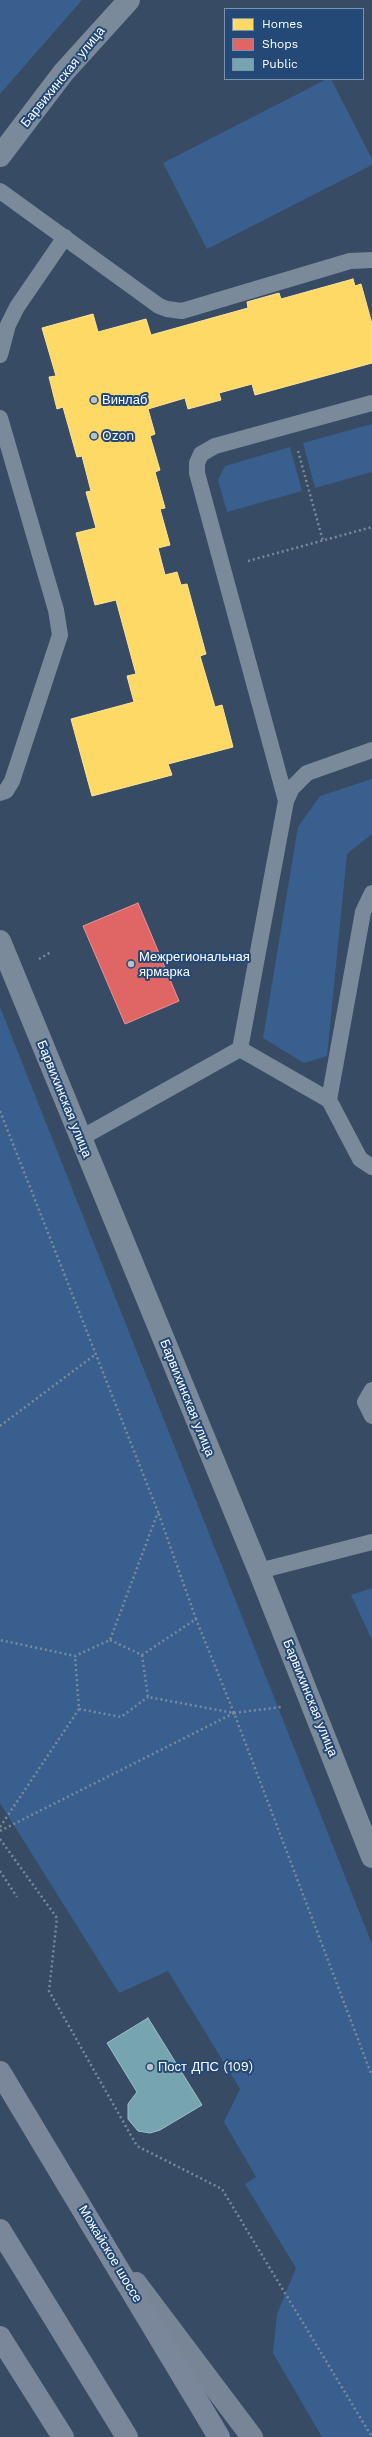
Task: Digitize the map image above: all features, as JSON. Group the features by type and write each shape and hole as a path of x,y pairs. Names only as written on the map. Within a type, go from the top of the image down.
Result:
{"main road":[{"path":"0,2063 16,2098"},
{"name":"Можайское шоссе","path":"0,2072 219,2437"},
{"path":"0,2230 127,2437"},
{"path":"96,2230 252,2437"},
{"path":"0,2338 63,2437"}],"street":[{"name":"Барвихинская улица","path":"0,156 63,72 129,0"},
{"name":"Барвихинская улица","path":"0,941 259,1571 372,1857"}],"lane":[{"path":"0,191 160,306 175,311 182,311 350,261 372,260"},
{"path":"0,355 8,325 17,307 64,238"},
{"path":"286,801 197,473 197,463 201,454 207,449 372,403"},
{"path":"0,418 56,610 60,635 12,781 6,791 0,793"},
{"path":"240,1049 286,801 292,788 307,773 372,750"},
{"path":"329,1100 363,912 372,893"},
{"path":"240,1049 329,1100 360,1159 372,1167"},
{"path":"81,1138 240,1049"},
{"path":"372,1390 365,1402 372,1416"},
{"path":"259,1571 372,1542"}],"path":[{"path":"291,425 323,541"},
{"path":"223,568 372,527"},
{"path":"0,1111 158,1512 196,1619 234,1713 372,2076"},
{"path":"0,1426 96,1354"},
{"path":"0,1640 75,1656 110,1640 158,1512"},
{"path":"142,1655 196,1619"},
{"path":"110,1640 142,1655"},
{"path":"142,1655 148,1697"},
{"path":"0,1827 79,1709 75,1656"},
{"path":"79,1709 121,1717 148,1697 234,1713"},
{"path":"0,1832 234,1713"},
{"path":"0,1839 57,1918 49,1991 138,2146 222,2189 372,2437"},
{"path":"0,1871 17,1897"}],"shaded area":[{"path":"0,0 82,0 0,94"},
{"path":"325,80 332,80 372,159 372,165 207,249 163,163"},
{"path":"372,424 372,472 315,488 303,443"},
{"path":"290,447 302,491 227,512 218,480 225,466"},
{"path":"372,779 372,834 347,854 327,1056 304,1063 263,1038 298,827 320,796"},
{"path":"0,1007 372,1944 372,2437 322,2437 273,2353 277,2314 296,2268 245,2184 256,2177 224,2122 240,2089 168,1971 119,1993 0,1803"},
{"path":"372,1588 372,1640 351,1595"}],"building: Homes":[{"path":"353,279 355,286 361,284 372,324 372,363 255,395 252,384 219,393 221,400 188,409 185,398 148,409 155,434 150,436 160,470 155,472 165,508 160,509 170,545 158,548 165,575 177,572 181,585 187,584 206,654 200,656 215,707 222,705 233,747 168,764 172,775 92,796 71,719 134,702 127,676 136,674 116,600 95,605 76,533 96,528 86,492 91,491 82,456 77,457 63,407 57,409 49,377 56,376 42,328 93,314 98,332 146,319 151,335 248,308 247,302 279,293 281,299"}],"building: Shops":[{"name":"Межрегиональная ярмарка","path":"138,903 179,1001 125,1024 83,926"}],"building: Public":[{"name":"Пост ДПС (109)","path":"148,2018 202,2105 160,2130 150,2133 138,2131 128,2119 128,2104 137,2092 107,2043"}],"place":[{"name":"Винлаб","path":"94,400"},
{"name":"Ozon","path":"94,436"},
{"name":"Межрегиональная ярмарка","path":"131,964"},
{"name":"Пост ДПС (109)","path":"150,2067"}]}
